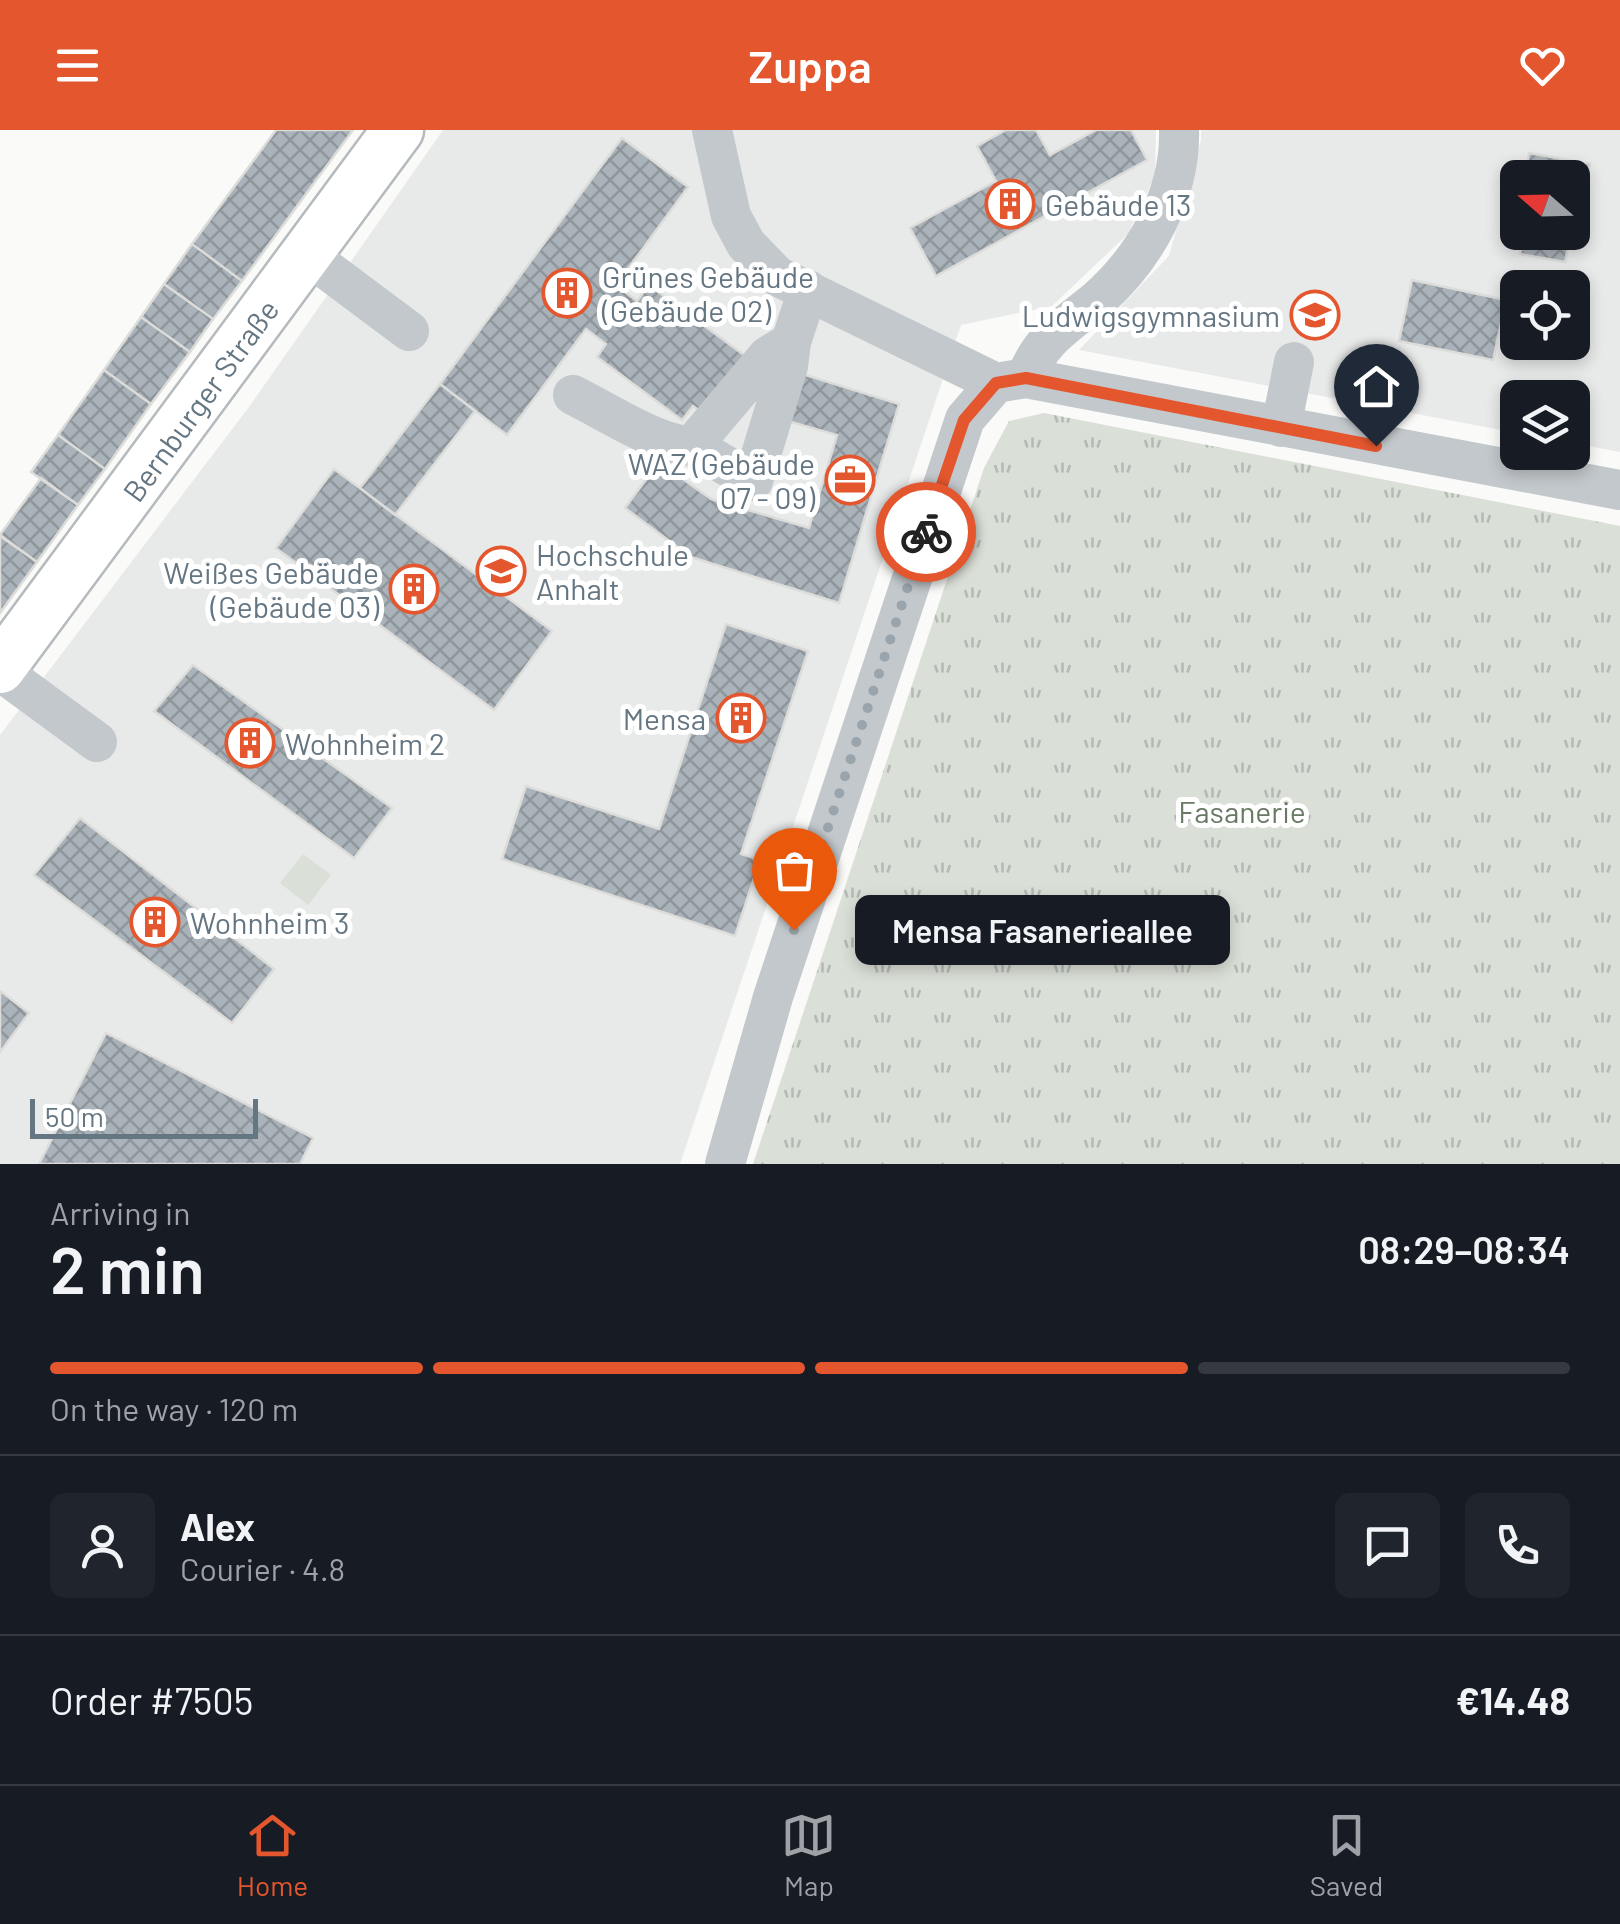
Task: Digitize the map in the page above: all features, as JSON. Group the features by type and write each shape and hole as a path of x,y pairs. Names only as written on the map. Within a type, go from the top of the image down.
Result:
{"main road":[{"name":"Bernburger Straße","path":"0,670 398,130"}],"street":[{"path":"712,130 731,216 746,244 776,276 1011,381 1281,426 1620,490"},
{"path":"725,1164 784,960 964,420 1011,381 1058,329 1100,298 1146,243 1166,204 1180,148 1179,130"},
{"path":"306,254 409,331"},
{"path":"573,395 680,446 692,446 753,481 808,290"},
{"path":"692,446 768,356 791,342"},
{"path":"1281,426 1294,362"},
{"name":"Bernburger Straße","path":"0,670 97,742"}],"shaded area":[{"name":"Hochschule Anhalt","path":"443,130 1156,130 1155,175 1128,234 1052,306 961,325 680,1164 0,1164 0,735 249,407"},
{"name":"Ludwigsgymnasium","path":"1201,130 1620,130 1620,452 1590,446 1590,380 1500,380 1500,430 1079,350 1169,256"}],"green space":[{"name":"Fasanerie","path":"1044,413 1620,526 1620,1164 753,1164 984,468 1009,421"},
{"path":"303,854 331,875 308,905 280,883"}],"building":[{"path":"276,130 353,130 242,281 192,244"},
{"name":"Gebäude 13","path":"1006,130 1036,130 1050,155 1096,130 1131,130 1147,160 936,276 910,228 996,181 977,146"},
{"name":"Grünes Gebäude (Gebäude 02)","path":"622,138 688,187 616,285 637,301 649,285 748,358 705,415 693,406 682,420 597,357 606,344 586,329 507,435 440,384"},
{"path":"1529,153 1568,160 1528,160"},
{"path":"192,244 242,281 213,319 164,284"},
{"path":"1521,250 1567,250 1565,262 1520,254"},
{"path":"1412,280 1500,299 1500,328 1493,360 1399,341"},
{"path":"164,284 213,319 190,352 141,317"},
{"path":"141,317 190,352 151,404 104,370"},
{"path":"104,370 151,404 105,469 58,435"},
{"name":"WAZ (Gebäude 07 - 09)","path":"796,372 899,404 839,603 691,557 625,508 659,462 711,499 809,528 837,435 784,420"},
{"path":"440,384 475,411 395,515 360,488"},
{"path":"58,435 105,469 78,505 31,472"},
{"name":"Weißes Gebäude (Gebäude 03)","path":"334,469 552,631 494,710 276,548"},
{"path":"41,478 78,505 37,562 0,535"},
{"path":"0,536 37,562 0,613"},
{"name":"Mensa","path":"726,624 808,651 741,854 760,860 735,936 502,859 526,786 659,829"},
{"name":"Wohnheim 2","path":"193,665 392,808 354,858 154,711"},
{"name":"Wohnheim 3","path":"80,818 274,969 232,1023 34,875"},
{"path":"0,991 29,1013 0,1052"},
{"path":"106,1033 313,1138 300,1164 39,1164"}],"way so far":[{"path":"794,930 926,532"}],"place":[{"name":"Gebäude 13","path":"1010,204"},
{"name":"Grünes Gebäude (Gebäude 02)","path":"567,293"},
{"name":"Ludwigsgymnasium","path":"1315,315"},
{"name":"WAZ (Gebäude 07 - 09)","path":"850,480"},
{"name":"Hochschule Anhalt","path":"501,571"},
{"name":"Weißes Gebäude (Gebäude 03)","path":"414,589"},
{"name":"Mensa","path":"741,718"},
{"name":"Wohnheim 2","path":"250,743"},
{"name":"Wohnheim 3","path":"155,922"},
{"name":"Mensa Fasanerieallee","path":"794,930"}],"route":[{"path":"926,532 964,420 996,383 1026,378 1376,446"}]}
